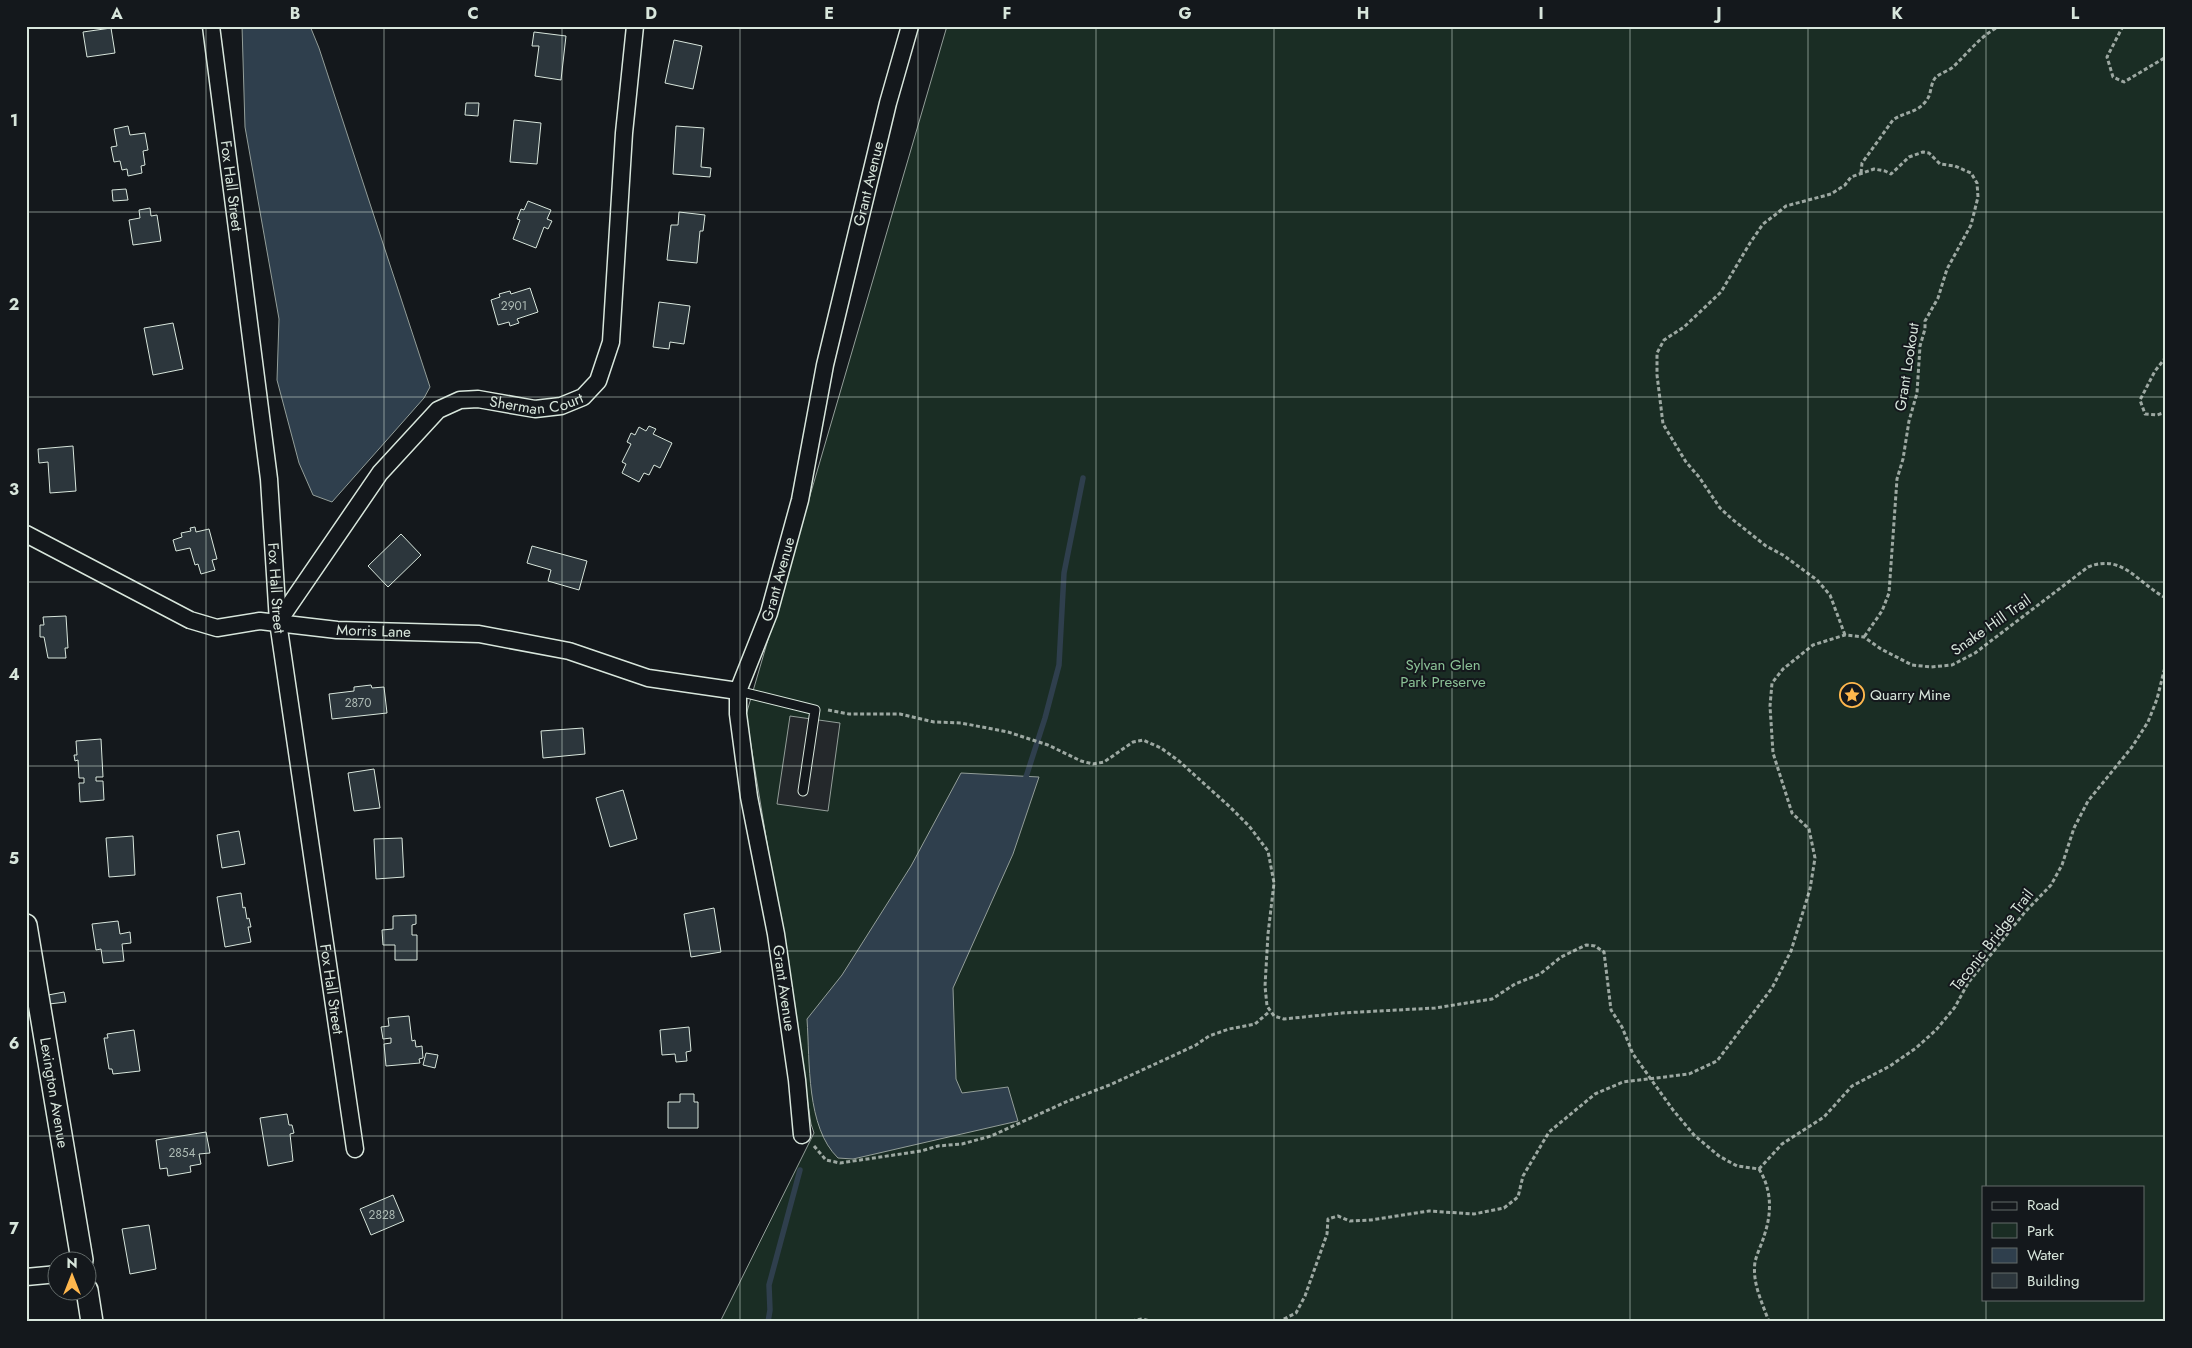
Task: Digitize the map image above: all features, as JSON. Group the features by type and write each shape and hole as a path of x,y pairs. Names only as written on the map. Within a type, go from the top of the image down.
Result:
{"street":[{"name":"Fox Hall Street","path":"211,26 269,479 278,622 355,1149"},
{"name":"Sherman Court","path":"278,622 380,473 438,410 460,400 478,398 535,409 561,406 583,397 598,381 611,342 624,133 635,26"},
{"name":"Grant Avenue","path":"802,1135 797,1080 776,934 749,797 738,714 738,691 769,613 800,500 827,356 886,112 910,26"},
{"name":"Morris Lane","path":"26,534 190,620 217,628 260,621 337,630 479,634 569,651 648,678 738,691"},
{"name":"Lexington Avenue","path":"26,925 80,1250"},
{"path":"26,1277 48,1275"},
{"path":"89,1300 92,1322"}],"lane":[{"path":"738,691 814,710 803,791"}],"path":[{"path":"1845,636 1830,595 1817,580 1783,555 1766,546 1732,519 1720,508 1699,477 1686,462 1663,424 1657,375 1657,353 1664,340 1684,327 1721,292 1739,260 1763,224 1786,206 1831,194 1845,185 1851,177 1861,174 1862,163 1892,120 1896,117 1912,113 1927,101 1932,83 1937,76 1953,67 1982,38 2000,26"},
{"path":"2123,26 2107,57 2112,77 2124,82 2166,57"},
{"name":"Grant Lookout","path":"1861,174 1874,169 1891,174 1909,157 1923,152 1929,153 1940,164 1956,166 1971,172 1977,183 1978,197 1971,224 1947,269 1938,298 1925,321 1925,329 1920,346 1917,393 1909,421 1896,487 1891,554 1892,576 1889,593 1882,611 1864,637"},
{"path":"2166,357 2155,371 2140,400 2145,414 2157,415 2166,412"},
{"name":"Snake Hill Trail","path":"1864,637 1881,649 1912,665 1931,667 1952,665 1975,652 2088,567 2101,562 2115,563 2166,598"},
{"path":"1278,1322 1296,1313 1305,1296 1327,1234 1328,1219 1338,1216 1350,1221 1371,1220 1429,1211 1474,1214 1504,1208 1518,1197 1522,1176 1549,1132 1595,1094 1623,1082 1689,1074 1717,1061 1772,988 1791,951 1810,889 1815,858 1809,829 1792,813 1773,753 1770,706 1772,683 1783,669 1813,645 1845,636 1864,637"},
{"name":"Taconic Bridge Trail","path":"1759,1169 1782,1144 1824,1117 1852,1086 1890,1066 1916,1048 1936,1030 1955,1008 1968,984 2025,912 2052,885 2062,865 2074,828 2088,801 2132,747 2148,722 2157,699 2166,663"},
{"path":"814,710 848,714 900,714 934,722 961,723 1008,732 1048,745 1081,761 1093,764 1104,762 1133,742 1143,740 1162,748 1230,807 1249,826 1268,851 1274,883 1268,934 1266,986 1267,1006 1274,1016 1284,1019 1342,1013 1435,1008 1492,999 1515,984 1540,974 1561,957 1586,946 1595,946 1604,952 1611,1010 1622,1027 1633,1054 1650,1078 1694,1135 1719,1156 1737,1166 1759,1169 1766,1180 1771,1205 1765,1234 1756,1262 1756,1288 1769,1322"},
{"path":"802,1135 826,1160 840,1163 921,1151 938,1146 962,1144 991,1136 1068,1101 1112,1084 1196,1045 1209,1036 1229,1029 1255,1024 1270,1011"},
{"path":"1125,1322 1142,1319 1154,1322"}],"green space":[{"name":"Sylvan Glen Park Preserve","path":"947,26 2166,26 2166,1322 720,1322 814,1133 811,1124 746,715"}],"shaded area":[{"path":"790,716 840,723 828,811 777,804"}],"water":[{"path":"242,26 310,26 319,48 430,387 424,398 332,502 313,495 299,463 277,380 279,319 245,127"},
{"path":"961,773 1039,777 1013,854 953,988 956,1079 962,1093 1008,1087 1018,1121 853,1159 838,1158 828,1145 820,1129 815,1112 810,1074 807,1019 842,975 911,866"}],"building":[{"path":"111,28 115,53 87,57 83,32"},
{"path":"534,32 566,36 561,80 535,76 539,46 532,46"},
{"path":"674,40 702,46 693,89 665,83"},
{"path":"466,103 479,103 478,116 465,115"},
{"path":"514,120 541,123 537,164 510,162"},
{"path":"128,126 130,135 145,133 148,150 143,151 145,165 141,166 142,173 128,176 127,169 122,170 120,161 114,162 111,147 117,146 114,129"},
{"path":"676,126 704,128 701,167 711,168 710,177 673,174"},
{"path":"126,189 128,200 113,201 112,190"},
{"path":"528,201 551,210 547,219 552,221 548,229 544,227 536,248 513,239 520,220 517,219 521,209 524,210"},
{"path":"150,208 151,216 157,215 161,241 133,245 129,220 140,218 139,210"},
{"path":"679,212 705,215 703,231 700,231 697,263 667,260 671,225 678,225"},
{"path":"530,288 538,312 517,319 519,323 510,326 509,322 498,325 491,300 500,297 499,294 510,291 511,294"},
{"path":"659,302 690,306 684,344 670,342 669,349 653,347"},
{"path":"173,323 183,369 153,375 144,328"},
{"path":"649,426 656,429 653,434 672,443 660,468 654,465 649,475 644,473 639,482 622,473 626,464 622,462 631,444 627,442 631,433 635,435 639,427 646,431"},
{"path":"73,446 76,491 50,493 48,462 39,463 38,449"},
{"path":"195,527 196,532 209,529 217,559 212,560 215,570 201,574 198,564 195,565 190,548 176,551 173,540 182,537 181,533 191,531 190,528"},
{"path":"401,534 421,555 388,587 368,566"},
{"path":"532,546 587,561 579,590 548,581 551,570 527,563"},
{"path":"66,616 68,648 65,648 66,658 48,658 44,637 40,637 40,625 44,625 43,617"},
{"path":"371,685 372,688 384,687 387,713 332,719 329,694 354,691 354,687"},
{"path":"583,728 585,754 543,758 541,731"},
{"path":"101,739 103,777 96,777 96,781 103,781 104,800 80,802 79,783 84,783 84,778 79,778 78,760 75,761 74,755 77,755 76,741"},
{"path":"374,769 380,808 354,811 348,773"},
{"path":"623,790 637,839 610,847 596,798"},
{"path":"239,831 245,864 222,868 217,835"},
{"path":"133,836 135,875 109,877 106,838"},
{"path":"402,838 404,877 376,879 374,839"},
{"path":"241,893 243,908 245,907 247,919 249,918 251,927 248,927 251,942 225,947 217,897"},
{"path":"714,908 721,952 691,957 684,914"},
{"path":"416,915 416,924 412,925 412,935 417,935 417,960 395,960 395,945 383,945 382,930 393,929 393,916"},
{"path":"118,921 120,934 130,932 131,943 122,944 124,961 103,963 101,949 96,950 92,924"},
{"path":"64,992 66,1002 49,1004 48,995"},
{"path":"409,1016 412,1041 415,1040 416,1047 422,1046 423,1058 419,1059 420,1063 386,1066 384,1044 391,1043 391,1038 383,1039 381,1027 389,1026 388,1018"},
{"path":"689,1027 691,1051 686,1052 687,1061 676,1062 675,1054 662,1055 660,1030"},
{"path":"134,1030 140,1071 113,1074 112,1069 109,1069 104,1038 108,1038 107,1034"},
{"path":"426,1053 438,1055 435,1068 423,1065"},
{"path":"680,1094 694,1094 694,1102 698,1102 698,1128 668,1128 668,1102 680,1102"},
{"path":"287,1114 289,1125 292,1125 294,1133 290,1134 293,1161 268,1166 260,1118"},
{"path":"206,1132 210,1153 199,1154 201,1164 190,1166 191,1172 168,1176 167,1168 160,1169 156,1140"},
{"path":"393,1195 404,1221 371,1235 360,1209"},
{"path":"149,1225 156,1269 130,1274 122,1229"}],"waterway":[{"path":"1026,777 1045,718 1059,665 1064,573 1083,478"},
{"path":"768,1322 770,1310 769,1285 800,1170"}],"place":[{"name":"Quarry Mine","path":"1852,695"}]}
